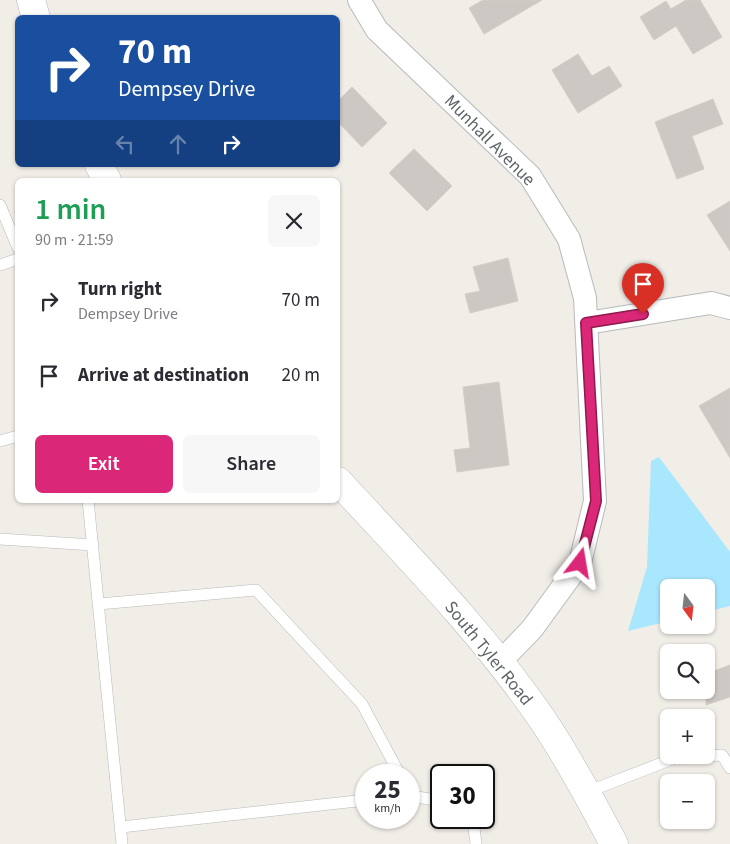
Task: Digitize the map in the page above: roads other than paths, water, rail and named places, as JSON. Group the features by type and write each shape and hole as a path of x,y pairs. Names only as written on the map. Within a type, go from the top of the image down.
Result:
{"street":[{"path":"31,0 35,15"},
{"name":"Munhall Avenue","path":"359,0 377,30 530,176 569,239 585,298 596,501 580,563 532,629 500,662"},
{"path":"586,323 711,303 730,308"},
{"name":"South Tyler Road","path":"340,483 434,585 500,662 543,720 586,792 614,844"}],"lane":[{"path":"0,205 15,241"},
{"path":"0,265 15,260"},
{"path":"0,441 15,437"},
{"path":"88,503 122,844"},
{"path":"0,539 93,545"},
{"path":"99,604 256,590 362,704 394,764"},
{"path":"586,792 674,758 722,755 730,768"},
{"path":"120,828 355,801"},
{"path":"474,829 476,844"}],"water":[{"path":"659,457 730,552 730,606 715,610 715,579 660,579 660,623 628,631 647,567 651,461"}]}
